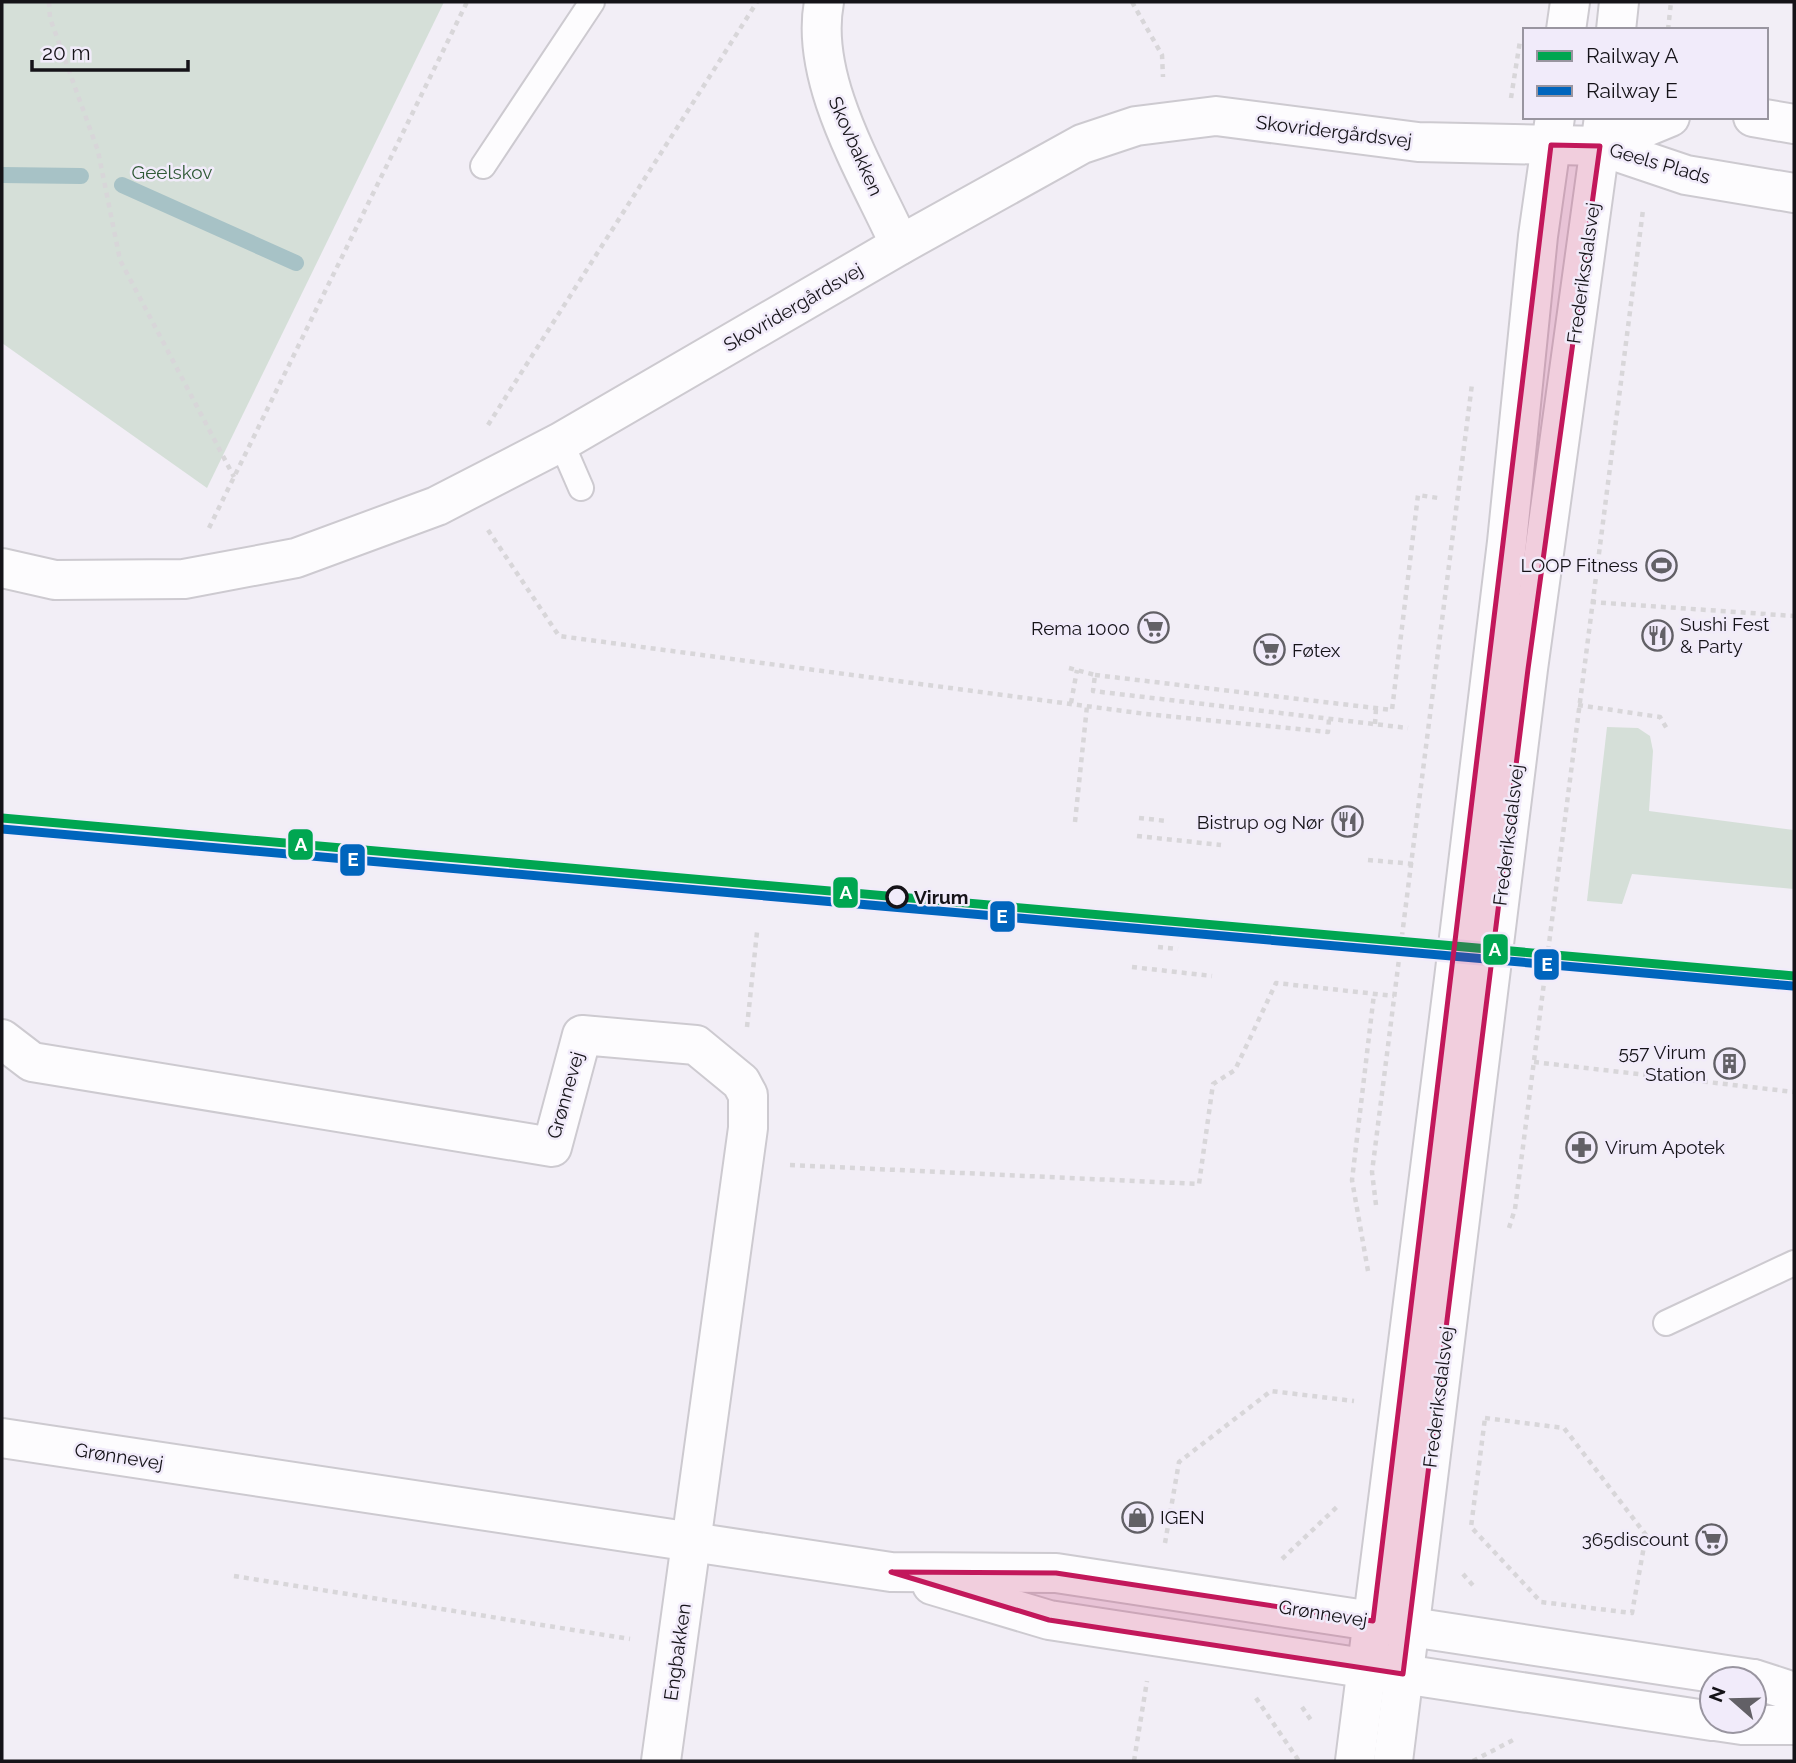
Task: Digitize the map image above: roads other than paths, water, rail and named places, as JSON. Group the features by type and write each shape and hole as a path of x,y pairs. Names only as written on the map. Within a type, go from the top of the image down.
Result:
{"street":[{"name":"Skovbakken","path":"824,2 821,19 831,93 900,245"},
{"path":"1566,28 1570,2"},
{"path":"1616,28 1619,2"},
{"name":"Skovridergårdsvej","path":"2,568 55,580 184,579 296,558 465,495 900,245 1082,144 1136,126 1216,116 1418,142 1553,131 1602,132"},
{"name":"Geels Plads","path":"1602,132 1661,119"},
{"path":"1765,119 1794,124"},
{"name":"Frederiksdalsvej","path":"1391,1624 1538,236 1553,131"},
{"name":"Geels Plads","path":"1602,132 1650,162 1686,175 1794,193"},
{"name":"Frederiksdalsvej","path":"1355,1761 1385,1671 1527,683 1602,132"},
{"name":"Grønnevej","path":"2,1039 32,1062 552,1147 582,1035 696,1045 732,1073 748,1095 748,1128 692,1542"},
{"name":"Grønnevej","path":"2,1438 891,1572 1056,1573 1698,1671"},
{"name":"Engbakken","path":"661,1761 692,1542"},
{"name":"Grønnevej","path":"891,1572 1049,1620 1698,1719"},
{"name":"Frederiksdalsvej","path":"1385,1671 1393,1761"},
{"name":"Grønnevej","path":"1768,1684 1794,1692"},
{"name":"Grønnevej","path":"1768,1725 1794,1725"}],"lane":[{"path":"483,166 592,2"},
{"path":"561,442 581,488"},
{"path":"1667,1323 1794,1263"}],"waterway":[{"path":"2,175 81,176"},
{"path":"122,185 296,263"}],"rail line":[{"name":"A","path":"2,818 1794,976"},
{"name":"E","path":"2,829 1793,986"}],"place":[{"name":"LOOP Fitness","path":"1661,565"},
{"name":"Rema 1000","path":"1153,628"},
{"name":"Sushi Fest & Party","path":"1657,635"},
{"name":"Føtex","path":"1269,650"},
{"name":"Bistrup og Nør","path":"1347,822"},
{"name":"Virum","path":"897,897"},
{"name":"557 Virum Station","path":"1729,1063"},
{"name":"Virum Apotek","path":"1582,1147"},
{"name":"IGEN","path":"1137,1517"},
{"name":"365discount","path":"1712,1539"}],"park label":[{"name":"Geelskov","path":"172,172"}]}
